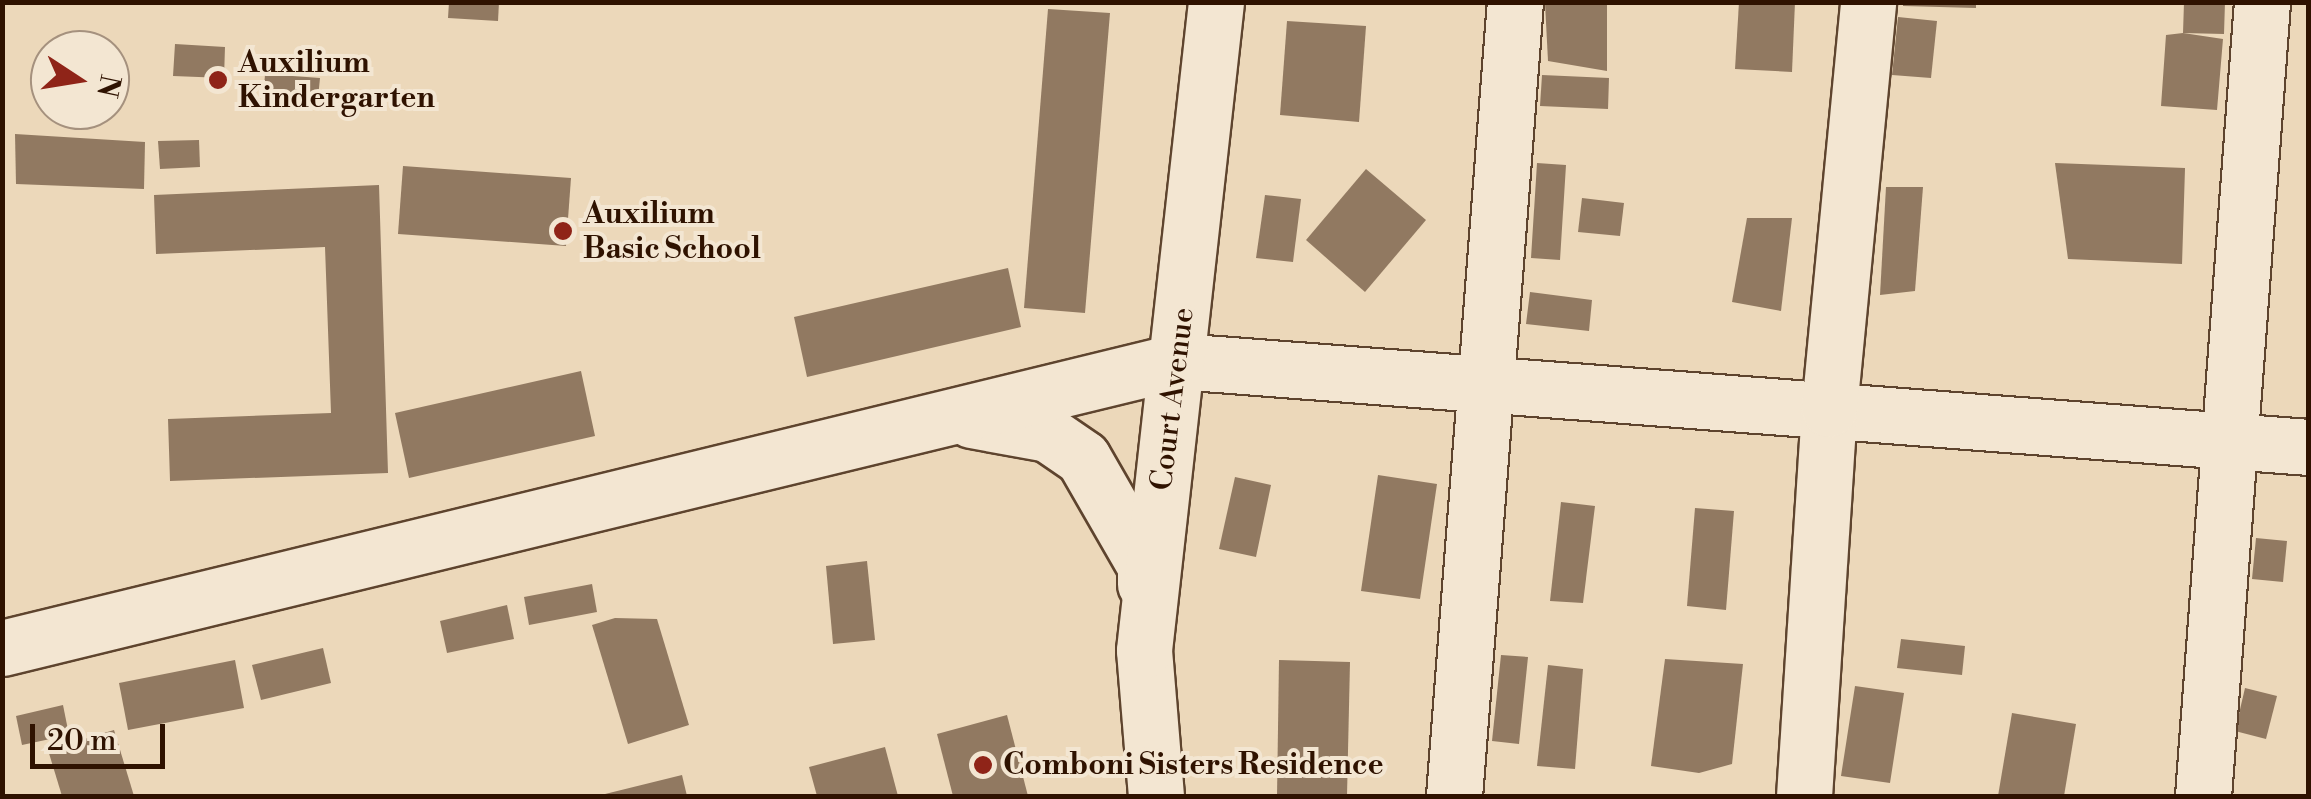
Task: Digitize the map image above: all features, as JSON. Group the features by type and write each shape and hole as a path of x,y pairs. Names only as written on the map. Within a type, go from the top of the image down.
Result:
{"street":[{"name":"Court Avenue","path":"1156,796 1144,650 1216,2"},
{"path":"1454,796 1482,380 1515,2"},
{"path":"1804,796 1829,409 1868,2"},
{"path":"2203,796 2262,2"},
{"path":"2,648 1178,360 1482,380 2308,447"},
{"path":"953,417 1048,434 1084,458 1145,566 1144,650"}],"building":[{"path":"449,2 499,2 498,21 448,18"},
{"path":"1607,2 1607,71 1548,61 1545,3"},
{"path":"1739,2 1795,2 1792,72 1735,69"},
{"path":"1903,2 1976,2 1976,8 1903,6"},
{"path":"2184,2 2225,2 2224,34 2183,33"},
{"path":"1048,9 1110,13 1085,313 1024,308"},
{"path":"1898,17 1937,21 1931,78 1892,75"},
{"path":"1287,21 1366,26 1359,122 1280,115"},
{"path":"2183,33 2223,39 2217,110 2161,106 2166,35"},
{"path":"175,44 225,47 224,78 173,76"},
{"path":"265,74 320,78 317,108 263,103"},
{"path":"1542,75 1609,78 1608,109 1540,106"},
{"path":"15,134 145,142 144,189 16,184"},
{"path":"199,140 200,167 160,169 158,141"},
{"path":"1537,163 1566,165 1560,260 1531,258"},
{"path":"2055,163 2185,168 2182,264 2068,259"},
{"path":"403,166 571,178 566,246 398,234"},
{"path":"1366,169 1426,220 1365,292 1306,240"},
{"path":"379,185 388,473 170,481 168,419 331,413 325,247 156,254 154,195"},
{"path":"1886,187 1923,187 1915,291 1880,295"},
{"path":"1265,195 1301,199 1293,262 1256,258"},
{"path":"1582,198 1624,203 1620,236 1578,232"},
{"path":"1747,218 1792,218 1781,311 1732,302"},
{"path":"1008,268 1021,327 807,377 794,317"},
{"path":"1530,292 1592,300 1589,331 1526,324"},
{"path":"581,371 595,436 409,478 395,413"},
{"path":"1378,475 1437,484 1420,599 1361,591"},
{"path":"1235,477 1271,485 1256,557 1219,549"},
{"path":"1561,502 1595,506 1583,603 1550,601"},
{"path":"1695,508 1734,511 1726,610 1687,606"},
{"path":"2256,538 2287,541 2283,582 2252,579"},
{"path":"867,561 875,640 833,644 826,566"},
{"path":"592,584 597,612 529,625 524,597"},
{"path":"507,605 514,639 447,653 440,621"},
{"path":"615,618 657,619 689,725 628,744 592,625"},
{"path":"1901,639 1965,646 1962,675 1897,668"},
{"path":"323,648 331,683 261,700 252,665"},
{"path":"1501,655 1528,657 1519,744 1492,741"},
{"path":"1665,659 1743,664 1732,764 1699,773 1651,766"},
{"path":"235,660 244,708 128,730 119,683"},
{"path":"1279,660 1350,662 1347,796 1277,796"},
{"path":"1548,665 1583,669 1575,769 1537,766"},
{"path":"1855,686 1904,693 1890,783 1841,776"},
{"path":"2245,688 2277,696 2266,739 2235,731"},
{"path":"63,705 69,735 22,745 16,716"},
{"path":"2012,713 2076,724 2064,796 1998,796"},
{"name":"Comboni Sisters Residence","path":"1007,715 1028,796 953,796 937,734"},
{"path":"114,730 134,796 62,796 48,750"},
{"path":"885,747 898,796 817,796 809,767"},
{"path":"682,775 687,796 601,796 601,795"}],"place":[{"name":"Auxilium Kindergarten","path":"218,80"},
{"name":"Auxilium Basic School","path":"563,231"},
{"name":"Comboni Sisters Residence","path":"983,765"}]}
